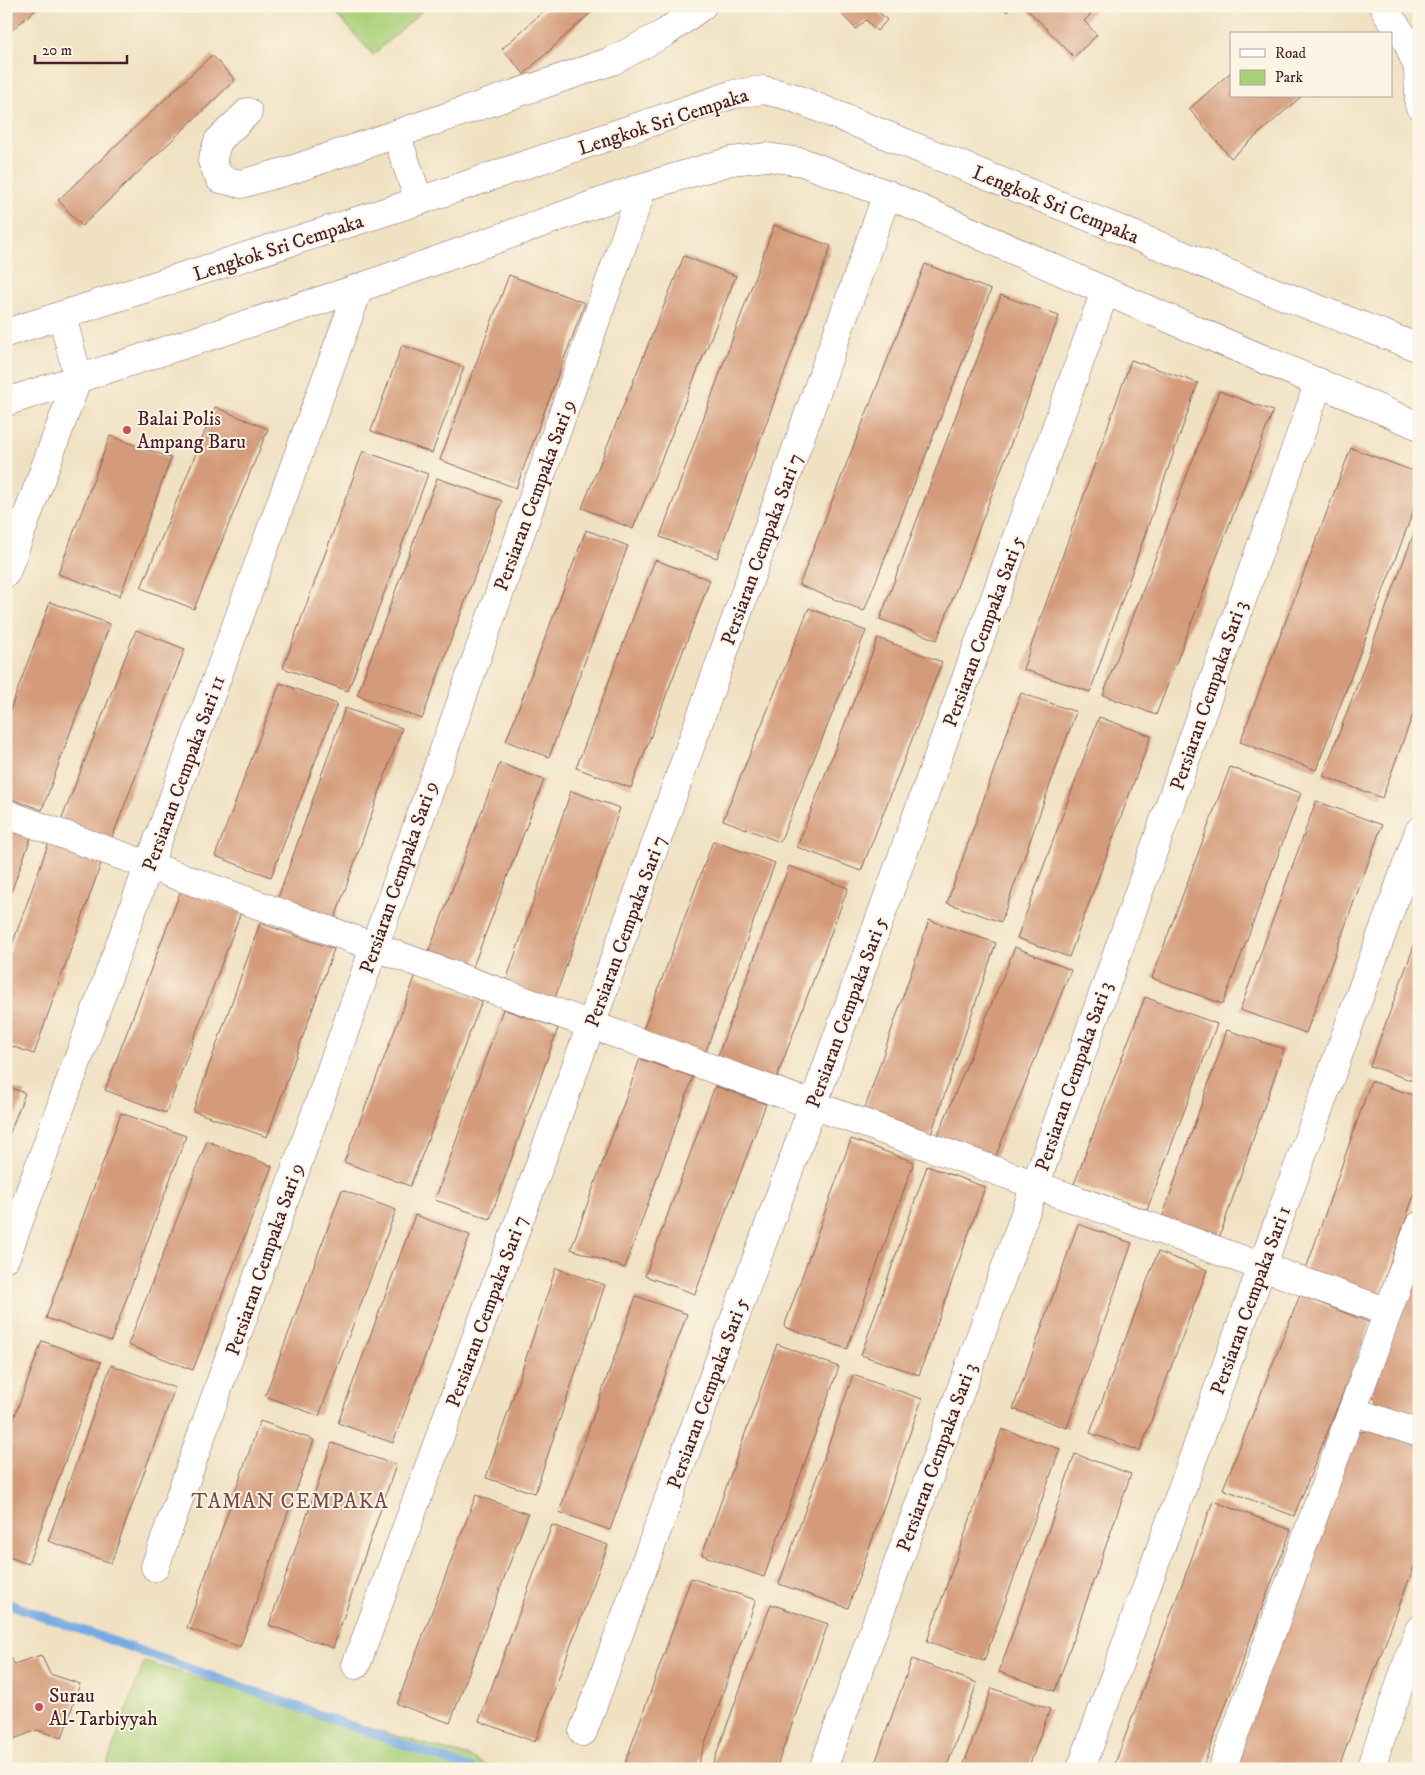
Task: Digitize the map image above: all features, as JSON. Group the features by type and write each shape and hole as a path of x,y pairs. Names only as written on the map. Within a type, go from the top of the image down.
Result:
{"street":[{"path":"248,112 218,141 212,162 220,179 241,184 612,62 665,33 702,6"},
{"path":"1385,6 1386,12 1407,40 1418,68 1419,106"},
{"name":"Lengkok Sri Cempaka","path":"6,333 419,202 734,94 764,90 792,97 1259,286 1419,348"},
{"path":"396,134 419,202"},
{"path":"6,402 359,288 643,187 731,161 766,156 802,162 887,194 1105,291 1419,426"},
{"name":"Persiaran Cempaka Sari 9","path":"155,1567 643,187"},
{"name":"Persiaran Cempaka Sari 7","path":"356,1665 591,1025 887,194"},
{"name":"Persiaran Cempaka Sari 11","path":"6,1257 359,288"},
{"name":"Persiaran Cempaka Sari 5","path":"583,1732 813,1105 1105,291"},
{"path":"6,573 78,378 62,315"},
{"name":"Persiaran Cempaka Sari 3","path":"823,1769 1035,1186 1319,382"},
{"path":"6,814 1261,1268 1388,1312"},
{"name":"Persiaran Cempaka Sari 1","path":"1081,1769 1419,830"},
{"path":"1222,1769 1419,1226"},
{"path":"1352,1410 1419,1433"},
{"path":"1370,1769 1419,1630"}],"green space":[{"path":"330,6 418,6 422,11 373,55"},
{"path":"144,1662 476,1759 491,1769 105,1769"}],"building":[{"path":"6,6 40,6 6,35"},
{"path":"549,6 598,6 524,74 502,49"},
{"path":"834,6 879,6 876,9 887,20 877,31 866,20 856,29"},
{"path":"1001,6 1013,6 1007,12"},
{"path":"1024,6 1095,6 1097,8 1084,21 1097,35 1074,57"},
{"path":"212,55 235,80 82,226 58,200"},
{"path":"1230,73 1230,98 1300,98 1231,158 1189,109"},
{"path":"774,225 831,246 717,558 660,537"},
{"path":"684,256 736,276 633,529 582,508"},
{"path":"925,264 991,290 864,611 799,585"},
{"path":"509,275 585,303 516,488 440,460"},
{"path":"1001,295 1059,316 937,640 880,619"},
{"path":"402,345 464,367 432,453 371,431"},
{"path":"1131,360 1198,383 1090,692 1023,669"},
{"path":"1219,391 1273,411 1156,715 1103,695"},
{"path":"215,407 268,429 194,609 141,588"},
{"path":"110,436 171,458 120,596 58,574"},
{"path":"1351,448 1419,473 1419,496 1316,770 1240,742"},
{"path":"363,451 428,474 348,691 283,668"},
{"path":"437,478 502,501 422,719 357,695"},
{"path":"1419,520 1419,698 1382,798 1323,776"},
{"path":"586,530 628,546 549,757 506,741"},
{"path":"655,560 710,580 631,788 576,768"},
{"path":"50,602 110,624 42,810 6,797 6,721"},
{"path":"809,608 866,631 780,842 723,820"},
{"path":"136,630 185,649 111,840 61,821"},
{"path":"878,638 942,662 861,871 797,847"},
{"path":"280,683 337,704 271,877 215,856"},
{"path":"1021,693 1076,712 1001,922 947,903"},
{"path":"345,708 402,728 334,921 277,901"},
{"path":"1099,717 1151,736 1069,957 1017,938"},
{"path":"500,763 544,780 471,972 427,956"},
{"path":"1230,767 1301,793 1223,1004 1152,978"},
{"path":"571,791 620,808 554,1001 505,984"},
{"path":"1316,801 1382,825 1306,1033 1240,1010"},
{"path":"6,826 32,835 6,906"},
{"path":"50,839 103,858 34,1054 6,1044 6,962"},
{"path":"713,841 775,863 704,1056 642,1033"},
{"path":"789,866 848,888 775,1082 716,1060"},
{"path":"181,890 241,912 166,1113 105,1090"},
{"path":"929,920 996,943 930,1137 863,1114"},
{"path":"260,923 334,949 267,1137 193,1111"},
{"path":"1419,932 1419,1083 1370,1066"},
{"path":"1015,947 1071,970 993,1163 936,1140"},
{"path":"416,975 482,1001 410,1186 344,1162"},
{"path":"1145,997 1217,1024 1147,1210 1074,1184"},
{"path":"503,1009 558,1028 490,1219 435,1200"},
{"path":"1227,1030 1284,1049 1218,1241 1161,1221"},
{"path":"640,1059 693,1077 625,1268 571,1249"},
{"path":"1371,1081 1419,1097 1419,1181 1379,1296 1305,1272"},
{"path":"6,1086 25,1093 6,1143"},
{"path":"715,1086 766,1104 695,1294 645,1276"},
{"path":"121,1113 186,1136 111,1341 46,1318"},
{"path":"851,1139 914,1162 847,1349 784,1327"},
{"path":"207,1141 272,1166 193,1370 128,1345"},
{"path":"927,1166 985,1187 919,1375 861,1355"},
{"path":"342,1190 396,1210 319,1416 265,1396"},
{"path":"415,1215 470,1235 393,1443 338,1423"},
{"path":"1078,1224 1132,1243 1067,1428 1013,1409"},
{"path":"1158,1252 1207,1270 1140,1451 1090,1433"},
{"path":"1419,1257 1419,1421 1379,1408 1370,1389"},
{"path":"556,1268 605,1285 535,1493 486,1478"},
{"path":"1300,1295 1371,1323 1294,1516 1223,1489"},
{"path":"636,1296 687,1314 610,1530 559,1512"},
{"path":"42,1341 101,1362 28,1564 6,1556 6,1440"},
{"path":"777,1344 839,1367 764,1577 702,1555"},
{"path":"111,1365 175,1388 111,1563 48,1541"},
{"path":"853,1375 922,1399 848,1608 779,1584"},
{"path":"260,1421 314,1440 240,1647 187,1628"},
{"path":"1373,1428 1419,1444 1419,1553 1338,1769 1233,1769 1353,1435"},
{"path":"1002,1429 1060,1449 984,1661 927,1641"},
{"path":"332,1443 396,1465 333,1648 269,1625"},
{"path":"1075,1454 1131,1474 1055,1691 999,1672"},
{"path":"476,1495 528,1514 450,1723 397,1704"},
{"path":"1213,1501 1291,1530 1202,1769 1113,1769"},
{"path":"552,1525 608,1545 535,1742 479,1721"},
{"path":"691,1578 756,1600 696,1769 623,1769"},
{"path":"771,1604 828,1624 776,1769 711,1769"},
{"name":"Surau Al-Tarbiyyah","path":"6,1648 14,1664 41,1655 50,1674 80,1684 62,1738 37,1730 6,1742"},
{"path":"912,1659 977,1683 946,1769 873,1769"},
{"path":"992,1688 1050,1709 1028,1769 962,1769"}],"waterway":[{"path":"6,1603 472,1769"}],"place":[{"name":"Balai Polis Ampang Baru","path":"127,430"},
{"name":"Surau Al-Tarbiyyah","path":"39,1707"}],"district":[{"name":"TAMAN CEMPAKA","path":"290,1501"}]}
